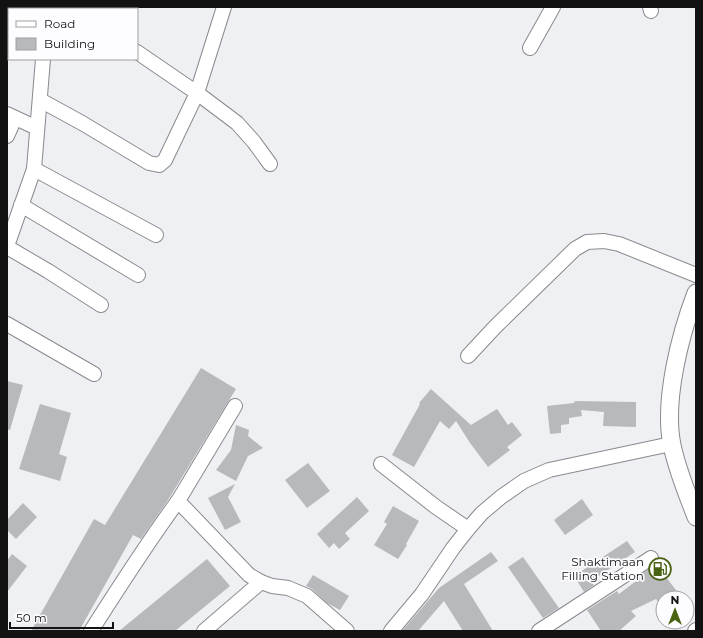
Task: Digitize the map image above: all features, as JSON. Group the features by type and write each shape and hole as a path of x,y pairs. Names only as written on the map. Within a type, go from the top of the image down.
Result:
{"street":[{"path":"40,100 82,122 149,162 159,165 165,160 197,92 224,7"},
{"path":"530,48 553,7"},
{"path":"138,53 197,92 237,123 246,132 270,164"},
{"path":"43,60 34,169 7,247 101,305"},
{"path":"7,136 11,116 38,128"},
{"path":"34,169 156,235"},
{"path":"21,205 138,275"},
{"path":"468,356 495,327 575,248 587,242 604,241 619,244 696,275"},
{"path":"696,293 680,344 673,379 669,414 671,444 679,472 696,517"},
{"path":"7,324 94,374"},
{"path":"90,631 125,577 178,501 235,406"},
{"path":"391,631 422,594 452,548 468,528 482,513 501,497 524,481 549,470 671,444"},
{"path":"381,464 436,507 468,528"},
{"path":"178,501 249,574 261,582 272,586 288,588 307,596 347,631"},
{"path":"539,631 651,558"},
{"path":"204,631 261,582"}],"building":[{"path":"201,368 236,389 168,500 141,539 133,535 79,631 31,631 94,519 105,525"},
{"path":"7,381 23,385 10,430 7,429"},
{"path":"431,389 471,425 497,409 508,425 512,422 522,435 507,447 510,450 488,467 456,421 449,429 440,421 414,467 392,455 420,404 419,403"},
{"path":"575,401 636,402 636,427 603,426 604,412 581,410 582,416 569,418 569,424 561,425 561,433 550,434 547,406 574,403"},
{"path":"40,404 71,413 59,454 67,457 60,481 19,469"},
{"path":"236,425 249,430 248,436 263,448 248,456 236,481 216,470 231,450"},
{"path":"308,463 330,491 307,508 285,480"},
{"path":"235,484 228,497 241,522 225,530 208,498"},
{"path":"357,497 369,511 345,533 350,539 339,549 334,543 329,548 317,534"},
{"path":"582,499 593,515 565,535 554,520"},
{"path":"23,503 37,517 16,539 7,530 7,520"},
{"path":"393,506 419,521 398,559 374,545 387,524 384,522"},
{"path":"627,541 635,552 591,581 594,585 584,592 574,576"},
{"path":"491,552 498,561 464,584 493,631 463,631 444,601 418,631 402,631 439,588"},
{"path":"12,554 27,566 7,592 7,561"},
{"path":"523,557 559,608 543,618 508,567"},
{"path":"207,559 230,586 175,631 119,631"},
{"path":"656,564 676,590 655,590 655,599 631,611 636,616 619,631 601,631 587,610 617,591 619,594 640,578 639,576"},
{"path":"313,575 349,596 340,610 327,603 312,589 306,586"}],"place":[{"name":"Shaktimaan Filling Station","path":"660,569"}]}
